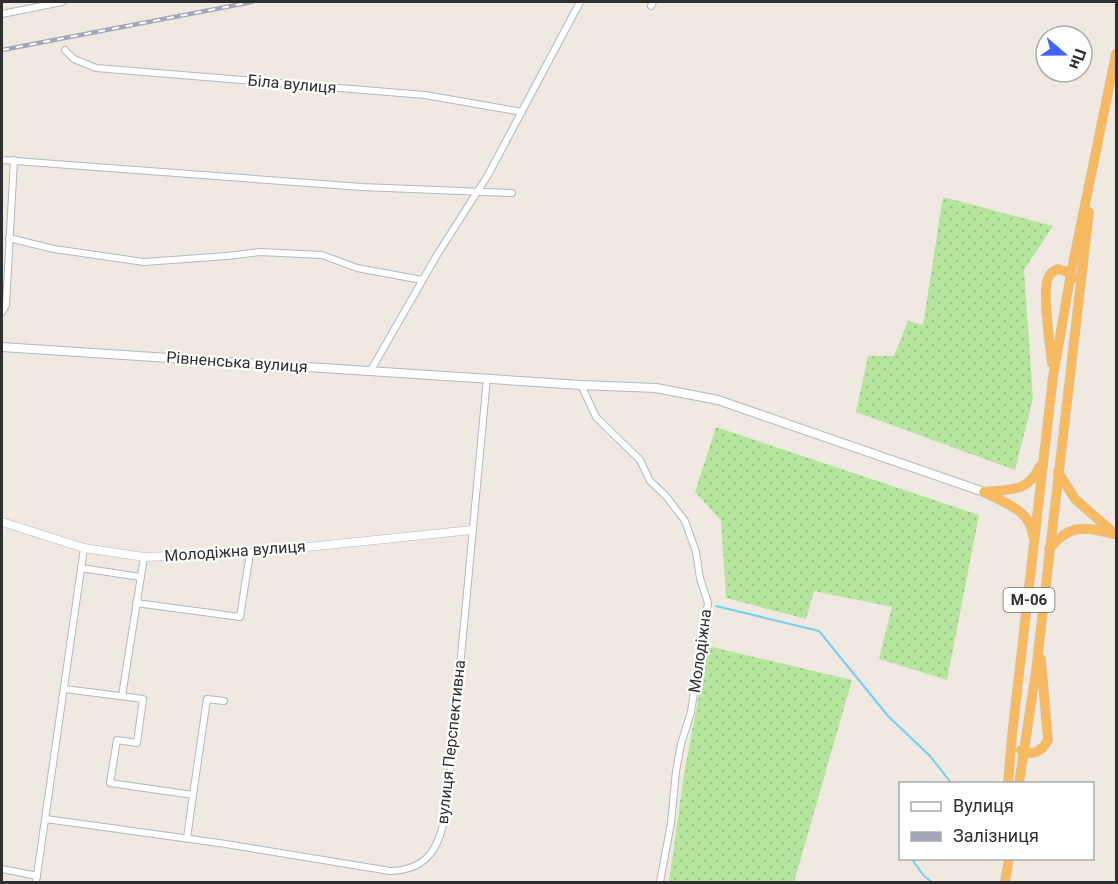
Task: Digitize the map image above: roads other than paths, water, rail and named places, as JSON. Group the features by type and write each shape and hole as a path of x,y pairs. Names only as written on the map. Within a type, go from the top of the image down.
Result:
{"highway":[{"name":"М-06","path":"1008,782 1053,377 1071,273 1116,54"},
{"name":"М-06","path":"1020,782 1039,642 1096,153"},
{"path":"1053,377 1045,293 1049,275 1058,269 1071,273 1079,294"},
{"path":"984,492 1016,489 1029,484 1036,476 1045,456"},
{"path":"1058,472 1075,499 1116,535"},
{"path":"984,492 1016,509 1029,521 1032,530 1033,559"},
{"path":"1049,549 1062,535 1076,528 1116,535"},
{"path":"1011,744 1024,752 1035,753 1045,746 1049,736 1039,642"},
{"path":"1006,880 1007,860"}],"main road":[{"name":"Рівненська вулиця","path":"2,347 656,388 718,400 984,492"}],"street":[{"path":"2,14 62,2"},
{"path":"371,370 422,280 478,191 580,2"},
{"name":"Біла вулиця","path":"65,50 74,58 96,68 424,95 522,112"},
{"path":"2,160 362,187 512,193"},
{"path":"2,312 6,305 14,160"},
{"path":"9,238 54,249 144,262 280,251 322,255 357,268 422,280"},
{"path":"2,342 2,347"},
{"name":"вулиця Перспективна","path":"46,819 186,838 390,871 405,871 420,864 435,850 447,807 487,378"},
{"name":"Молодіжна","path":"581,385 596,417 640,460 650,481 666,496 685,522 692,535 700,578 708,603 691,712 681,744 676,771 671,823 660,882"},
{"name":"Молодіжна вулиця","path":"2,522 84,548 144,557 250,553 472,530"},
{"path":"2,869 37,879 84,548"},
{"path":"136,603 240,617 250,553"},
{"path":"122,696 144,557"},
{"path":"81,568 140,577"},
{"path":"65,688 143,699 137,743 117,740 110,783 193,795"},
{"path":"186,838 207,699 224,701"}],"waterway":[{"path":"716,606 819,631 888,716 930,756 950,782"},
{"path":"912,860 924,876 932,882"}],"railway":[{"path":"2,50 252,2"}]}
